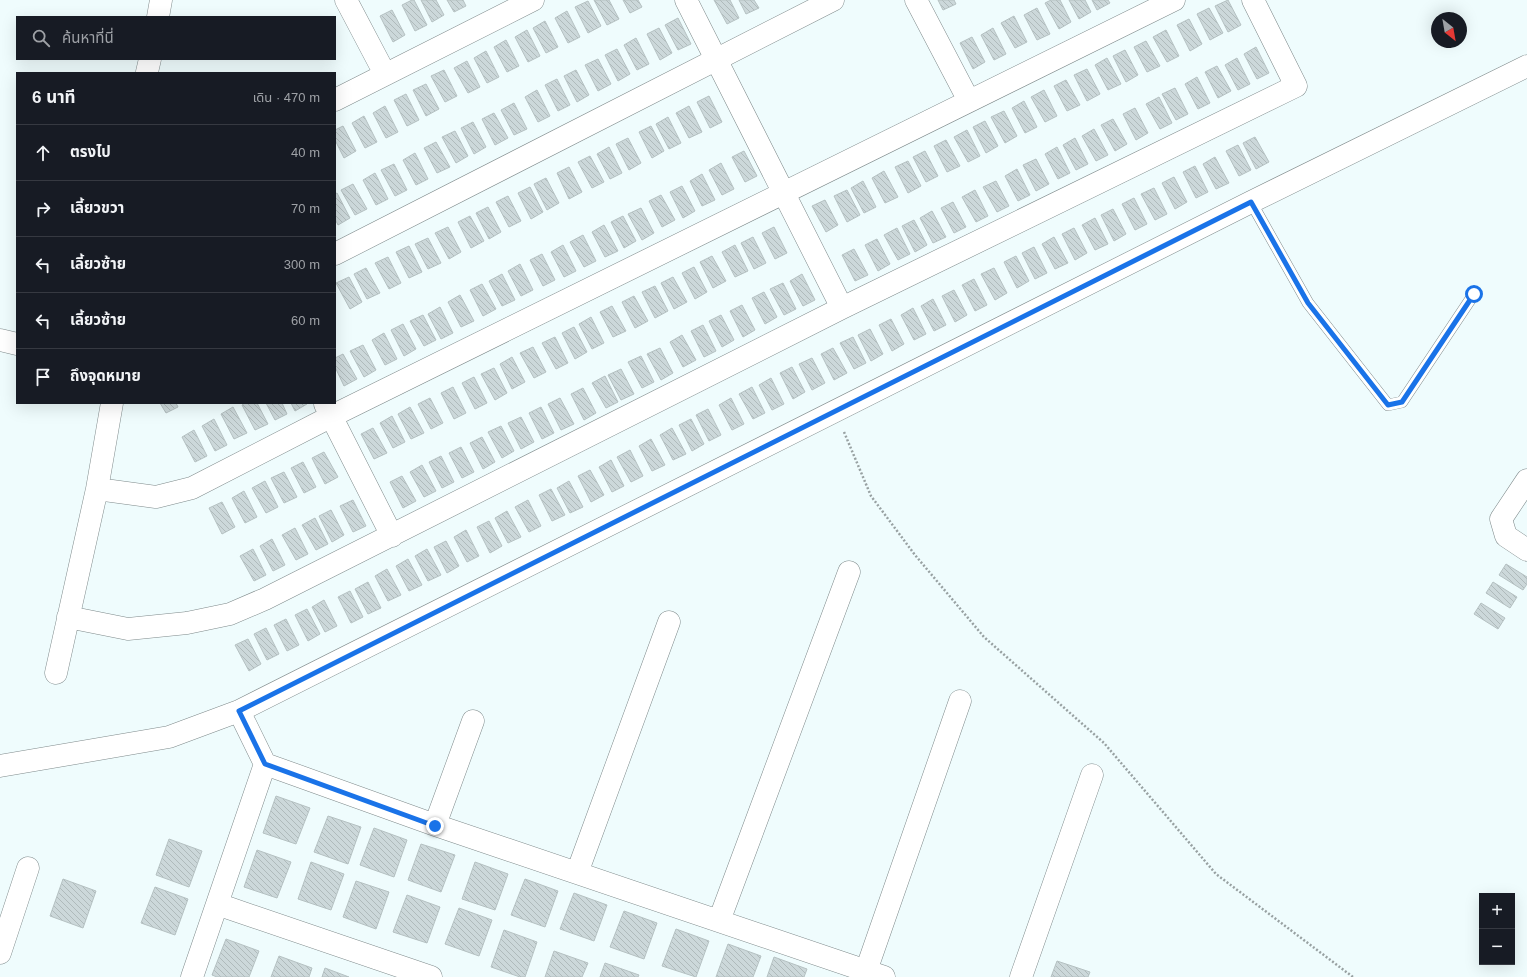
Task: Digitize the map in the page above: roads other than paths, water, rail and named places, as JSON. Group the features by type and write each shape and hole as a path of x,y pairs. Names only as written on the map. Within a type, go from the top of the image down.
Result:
{"street":[{"path":"158,16 161,0"},
{"path":"346,0 385,74"},
{"path":"336,99 533,0"},
{"path":"686,0 842,308"},
{"path":"336,253 833,0"},
{"path":"916,0 969,101"},
{"path":"97,489 156,497 192,488 328,410 783,193 1174,0"},
{"path":"68,617 128,630 187,624 230,614 265,599 842,308 1296,86 1253,0"},
{"path":"0,766 169,737 239,711 1251,202 1527,66"},
{"path":"0,340 16,344"},
{"path":"56,673 97,489 112,404"},
{"path":"328,410 392,536"},
{"path":"1527,480 1502,519 1506,536 1527,550"},
{"path":"719,921 849,572"},
{"path":"577,873 670,622"},
{"path":"239,711 265,764 435,826 875,974 960,701"},
{"path":"435,826 473,721"},
{"path":"192,977 265,764"},
{"path":"1021,977 1092,775"},
{"path":"0,953 28,868"},
{"path":"217,904 431,977"}],"lane":[{"path":"1251,202 1308,303 1388,405 1402,402 1474,294"}]}
